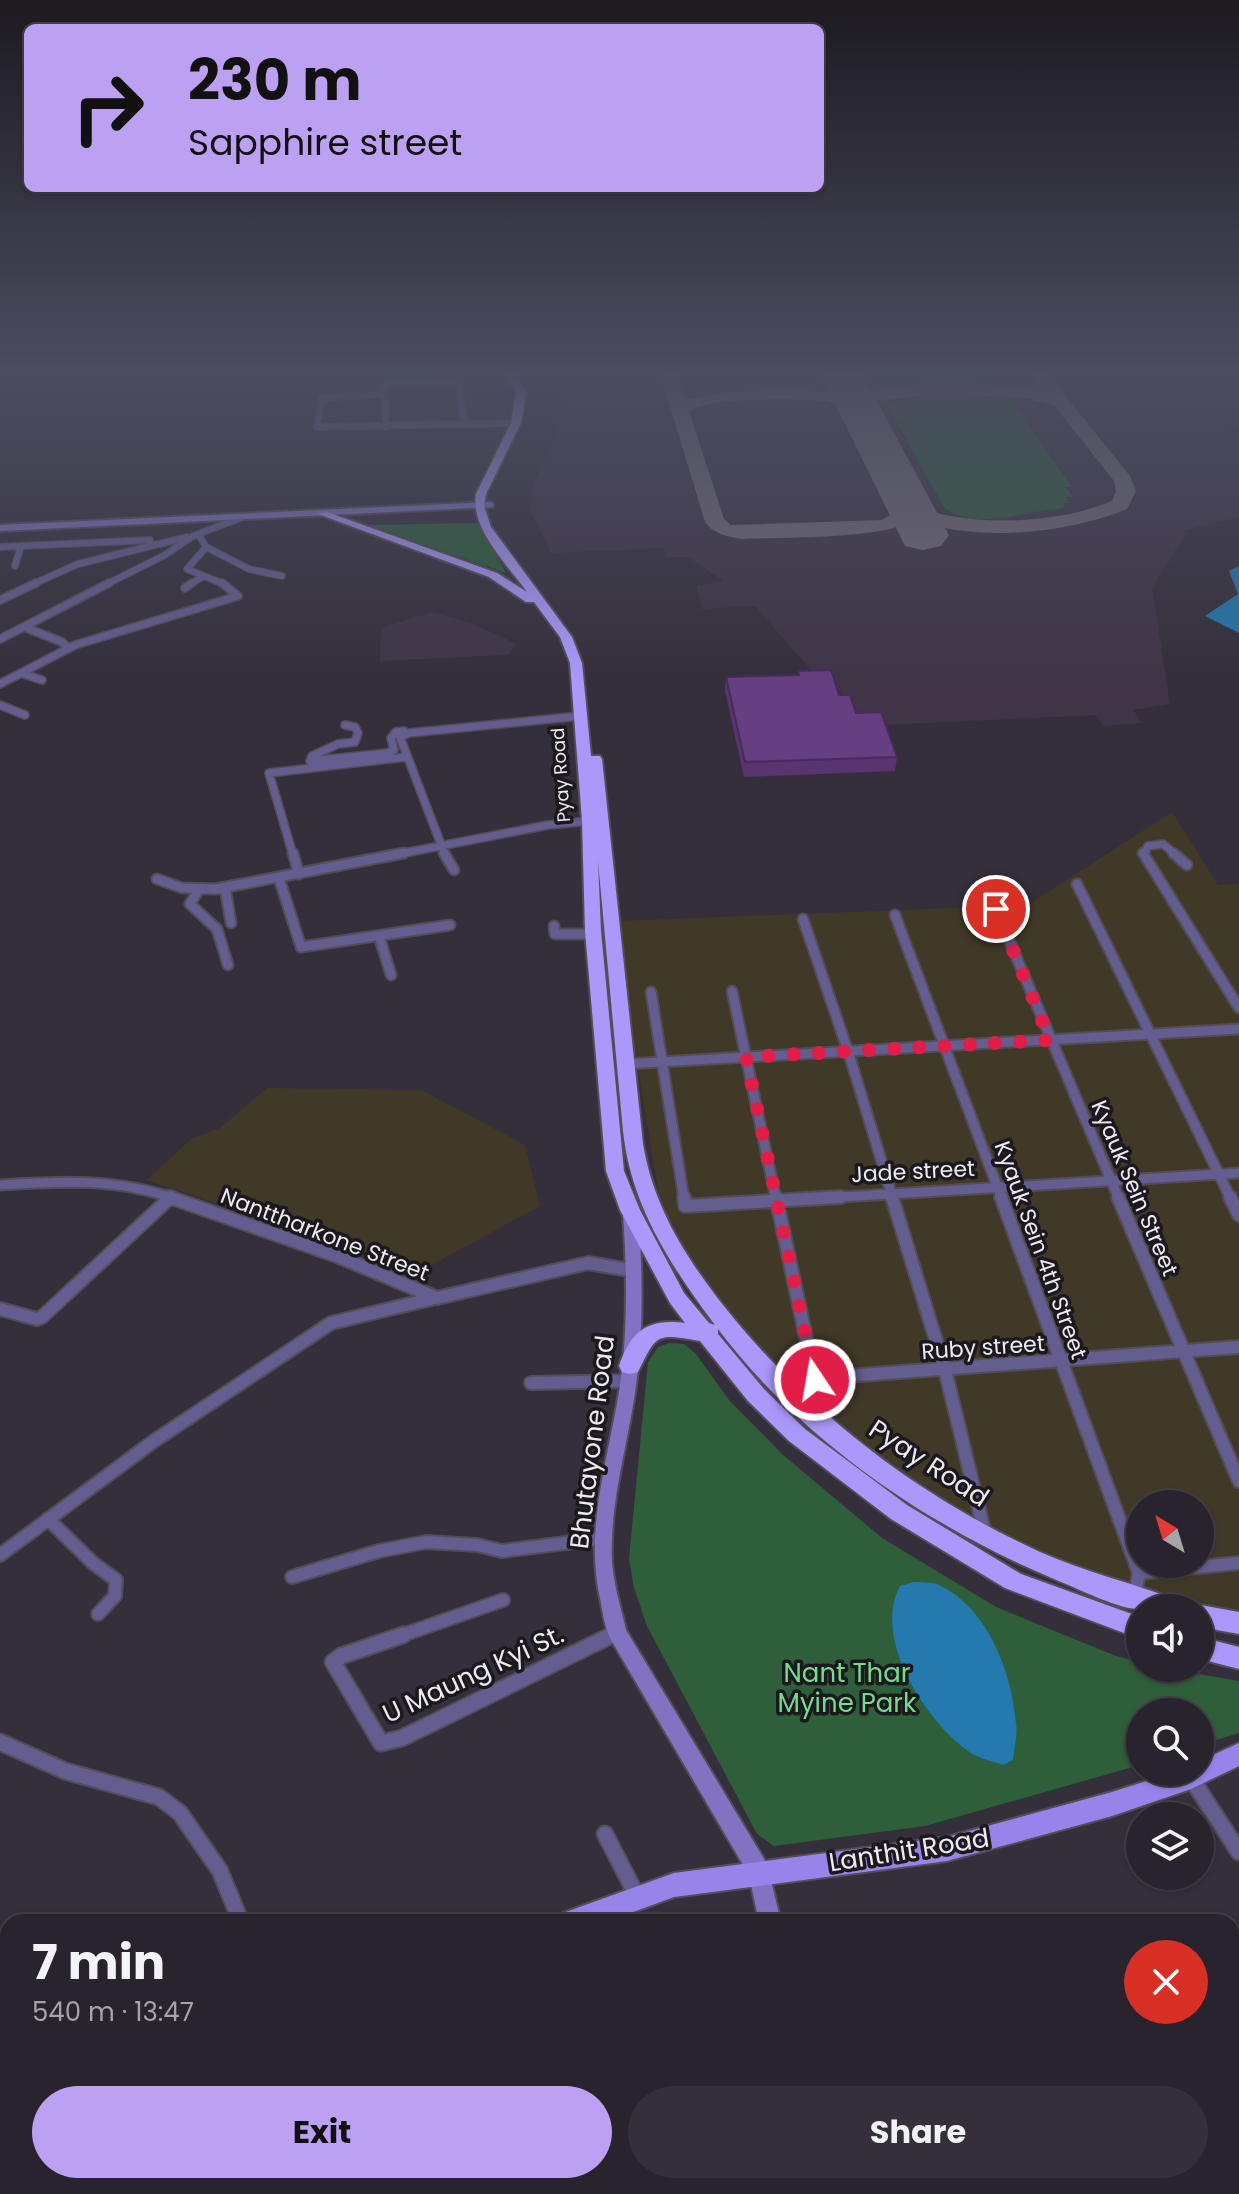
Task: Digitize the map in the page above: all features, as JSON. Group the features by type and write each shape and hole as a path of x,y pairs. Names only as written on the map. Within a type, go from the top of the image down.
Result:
{"highway":[{"path":"484,505 481,494 490,475"},
{"path":"484,505 501,475"},
{"name":"Pyay Road","path":"484,505 486,527 573,652 589,821 593,934 615,1171 630,1210 667,1258"},
{"name":"Pyay Road","path":"484,505 573,636 584,663 638,1169 654,1212 677,1298 777,1381 803,1409 911,1492 985,1536 1126,1596"},
{"path":"323,514 493,575 549,614"},
{"path":"629,1373 635,1346 646,1335 666,1328 713,1329"},
{"name":"Pyay Road","path":"713,1329 756,1395 797,1435 899,1512 1013,1581 1126,1623"},
{"path":"1214,1619 1239,1623"},
{"path":"1214,1652 1239,1658"}],"main road":[{"name":"Pyay Road","path":"630,1210 638,1169"},
{"name":"Lanthit Road","path":"1214,1766 1239,1754"},
{"name":"Lanthit Road","path":"594,1914 674,1885 947,1849 1075,1816 1167,1786"}],"street":[{"path":"0,528 484,505"},
{"path":"0,600 78,564 196,535 240,518"},
{"path":"196,535 206,547 249,569 282,576"},
{"path":"0,639 165,555 196,535"},
{"path":"0,547 176,539"},
{"path":"15,566 21,546"},
{"path":"0,684 68,648 238,596 226,584 187,569 206,547"},
{"path":"185,588 202,577"},
{"path":"24,627 62,642 68,648"},
{"path":"21,673 42,680"},
{"path":"0,705 25,715"},
{"path":"345,725 355,727 358,733 355,742 330,747 312,756 310,761 388,753 394,750 391,738 396,732 580,716"},
{"path":"409,733 400,737 406,757 440,846 454,870"},
{"path":"299,874 269,773 406,757"},
{"path":"157,879 171,887 198,891 225,888 548,825 589,821"},
{"path":"1187,865 1163,844 1148,846 1143,853 1239,1008"},
{"path":"279,878 301,947 450,925"},
{"path":"1077,884 1239,1215"},
{"path":"225,888 231,923"},
{"path":"198,891 190,904 217,929 228,965"},
{"name":"Kyauk Sein Street","path":"996,909 1239,1481"},
{"name":"Kyauk Sein 4th Street","path":"895,915 998,1186 1126,1539"},
{"path":"803,919 848,1051 945,1370 985,1536"},
{"path":"554,926 555,934 593,934"},
{"path":"379,936 391,975"},
{"path":"732,991 815,1380"},
{"path":"651,992 662,1062"},
{"path":"625,1064 1239,1029"},
{"name":"Jade street","path":"662,1062 685,1206 776,1198 1239,1173"},
{"name":"Nanttharkone Street","path":"0,1185 73,1180 147,1189 337,1256 437,1298 588,1263 635,1269"},
{"path":"0,1309 37,1319 42,1317 171,1197"},
{"name":"Bhutayone Road","path":"630,1210 635,1269 629,1373 612,1471 603,1559 617,1632 759,1872 768,1914"},
{"path":"635,1269 667,1258"},
{"path":"0,1555 154,1441 331,1323 437,1298"},
{"name":"Ruby street","path":"777,1381 1239,1347"},
{"path":"531,1383 629,1373"},
{"path":"48,1519 93,1563 116,1580 115,1596 98,1614"},
{"path":"292,1577 379,1551 426,1542 477,1545 502,1551 605,1538"},
{"path":"1214,1566 1239,1563"},
{"name":"U Maung Kyi St.","path":"503,1600 341,1656 333,1662 381,1743 402,1738 617,1632"},
{"path":"0,1742 65,1771 159,1797 180,1813 220,1871 238,1914"},
{"path":"1196,1786 1239,1852"},
{"path":"605,1834 638,1898"}],"shaded area":[{"path":"537,475 1239,475 1239,517 1184,530 1185,534 1152,588 1170,704 1133,710 1142,723 1103,726 1096,715 861,726 857,711 826,676 817,677 755,606 702,609 697,586 723,581 688,557 666,557 664,548 551,553 531,512 533,484"},
{"path":"432,612 471,623 517,644 507,655 380,661 381,628"},
{"path":"1172,812 1218,885 1239,884 1239,1616 1214,1610 1214,1594 1153,1594 1118,1585 1037,1553 922,1488 829,1420 771,1366 678,1247 658,1189 625,991 618,921 1028,905"},
{"path":"267,1088 421,1090 525,1145 540,1206 420,1271 147,1180 191,1139 220,1128"}],"green space":[{"path":"926,475 1064,475 1072,487 1066,487 1073,497 1066,497 1069,503 1063,503 1065,507 1060,509 988,519 959,515 945,509"},
{"path":"479,523 506,573 368,525"},
{"name":"Nant Thar Myine Park","path":"669,1343 684,1344 696,1354 729,1400 782,1454 882,1538 996,1607 1126,1658 1126,1682 1214,1682 1214,1677 1239,1681 1239,1733 1214,1741 1214,1698 1126,1698 1126,1769 925,1826 774,1846 757,1834 647,1626 634,1588 629,1559 648,1362 658,1347"}],"water":[{"path":"1239,566 1239,633 1205,616 1238,594 1229,571"},
{"path":"914,1582 936,1584 956,1595 984,1626 1003,1663 1014,1704 1017,1732 1013,1760 1003,1765 968,1751 935,1719 907,1676 893,1629 893,1607 900,1586"}],"building":[{"path":"831,670 839,695 850,695 856,713 881,712 897,757 745,762 726,677 799,675 798,671"}],"taxiway":[{"path":"700,475 715,522 725,530 742,533 886,526 903,518 909,509 953,523 983,525 1075,519 1120,505 1126,491 1119,475"}],"runway":[{"path":"893,475 923,535"}],"route":[{"path":"815,1380 746,1057 1050,1040 996,909"}]}
